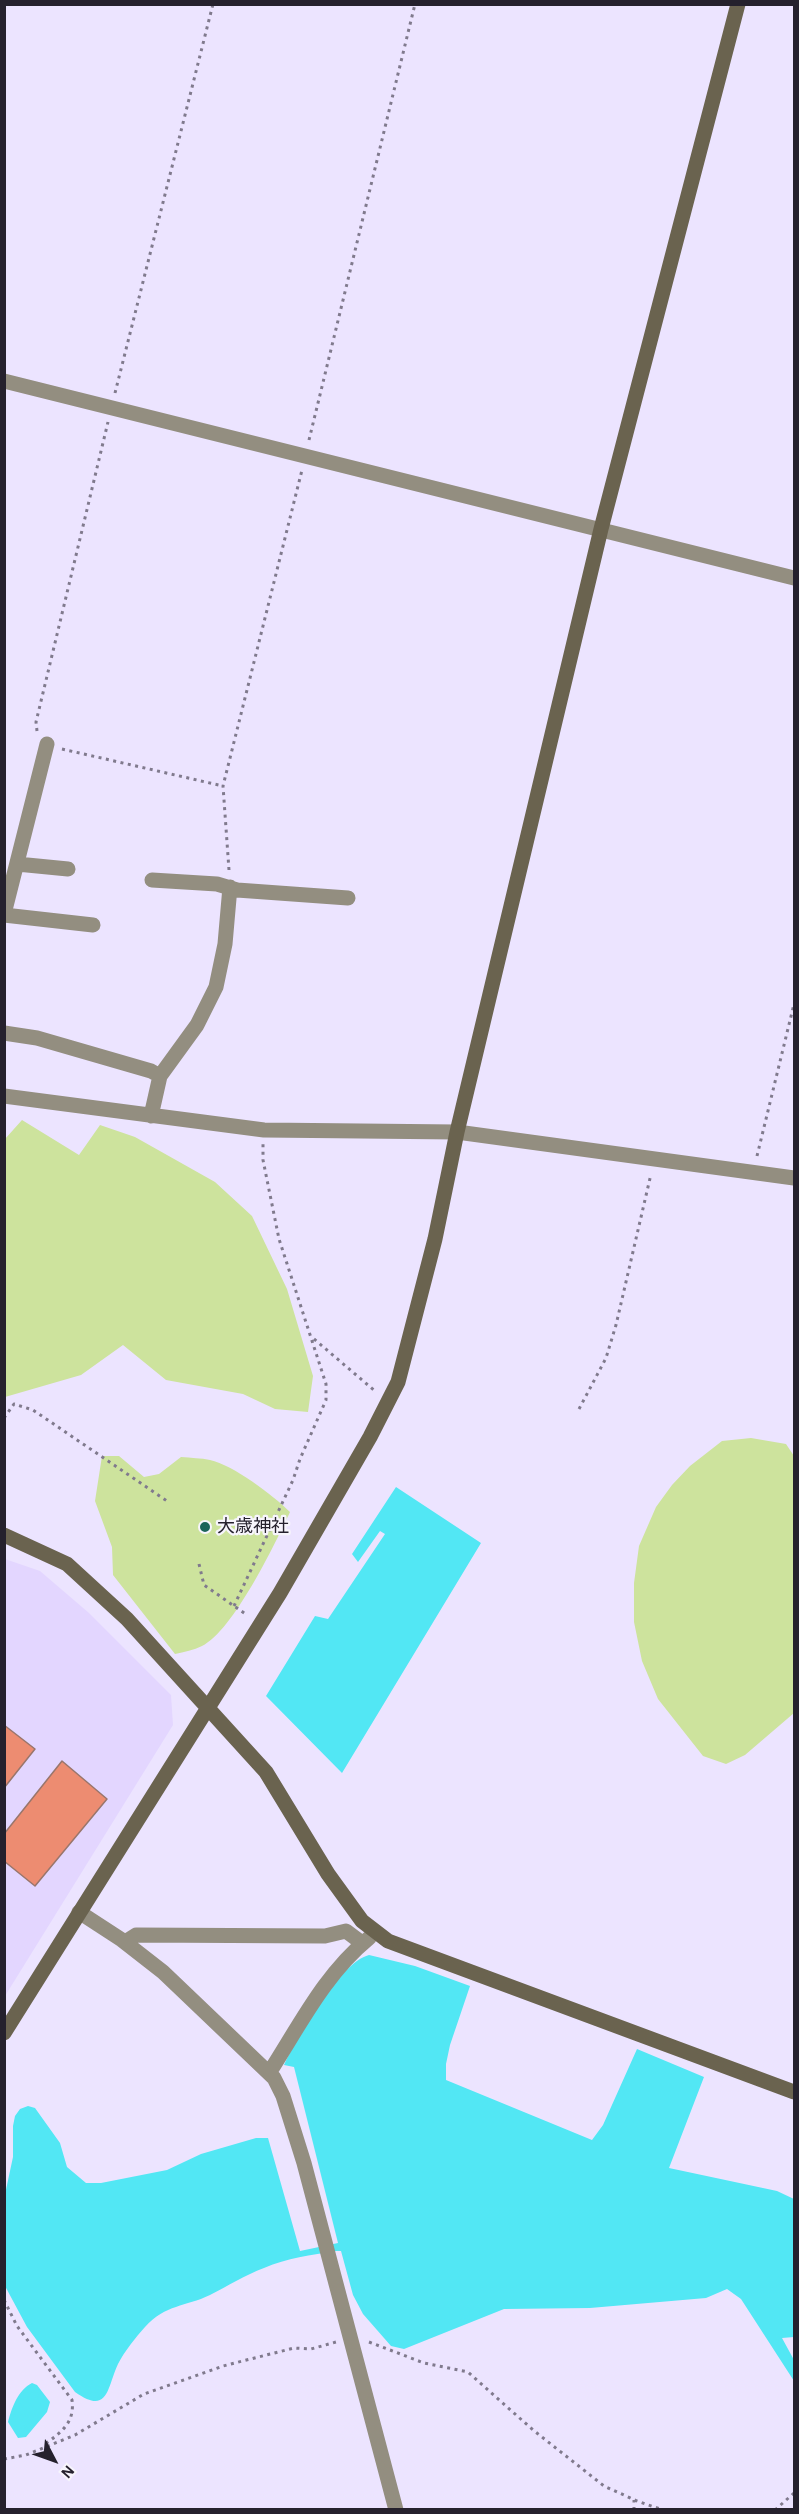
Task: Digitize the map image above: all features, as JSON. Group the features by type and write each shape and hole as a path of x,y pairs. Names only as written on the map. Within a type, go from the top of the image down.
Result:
{"street":[{"path":"4,2032 261,1624 398,1382 421,1295 457,1132 601,529 738,4"},
{"path":"4,381 795,578"},
{"path":"47,744 4,915 93,925"},
{"path":"17,864 68,869"},
{"path":"152,880 230,887 237,890 348,898"},
{"path":"151,1116 160,1076 197,1025 216,987 225,944 230,887"},
{"path":"4,1033 38,1038 151,1071 160,1076"},
{"path":"4,1096 264,1130 457,1132 795,1178"},
{"path":"4,1535 67,1564 127,1619 266,1772 328,1874 362,1921 388,1941 795,2092"},
{"path":"79,1912 125,1942 163,1972 269,2073 283,2096 351,2338 396,2510"},
{"path":"125,1942 136,1935 324,1936 346,1931 362,1943"},
{"path":"269,2073 327,1980 362,1943 376,1932"}],"path":[{"path":"213,4 36,722 38,735 43,743 223,786"},
{"path":"753,1172 795,1004"},
{"path":"234,1606 293,1480 326,1400 326,1384 279,1239 263,1160 264,1130"},
{"path":"579,1409 606,1358 616,1325 655,1158"},
{"path":"312,1338 377,1393 389,1400"},
{"path":"4,1418 14,1404 33,1410 166,1501"},
{"path":"199,1564 204,1585 261,1624"},
{"path":"4,2300 17,2326 72,2400 71,2422 45,2444 46,2447"},
{"path":"4,2459 26,2455 75,2435 144,2394 223,2366 294,2348 311,2349 351,2338 364,2340 424,2363 468,2372 505,2406 604,2486 663,2510"},
{"path":"775,2510 795,2493"},
{"path":"634,2500 634,2510"}],"shaded area":[{"path":"5,1559 40,1571 89,1613 171,1695 173,1725 5,1996"}],"green space":[{"path":"22,1120 79,1155 100,1125 135,1137 215,1182 252,1216 287,1289 313,1376 308,1412 275,1409 243,1394 166,1380 123,1345 81,1375 5,1397 5,1139"},
{"path":"751,1438 786,1444 794,1456 794,1713 745,1755 726,1764 703,1756 658,1699 642,1661 634,1622 634,1583 639,1546 656,1507 672,1485 690,1466 722,1441"},
{"path":"102,1456 119,1456 144,1477 159,1474 181,1457 210,1460 230,1468 252,1482 274,1497 290,1512 264,1565 240,1605 227,1623 202,1646 175,1654 113,1575 112,1547 95,1501"}],"water":[{"path":"396,1487 481,1543 342,1773 266,1696 315,1616 328,1619 385,1534 380,1531 358,1562 352,1554"},
{"path":"369,1955 415,1966 470,1986 450,2045 446,2064 446,2080 592,2140 603,2125 637,2049 704,2077 669,2168 777,2191 794,2199 794,2337 782,2338 794,2360 794,2381 741,2299 727,2289 706,2298 590,2308 504,2309 404,2349 391,2346 363,2314 353,2295 341,2251 336,2251 299,2257 273,2265 201,2299 160,2314 145,2327 127,2350 118,2364 109,2389 101,2400 86,2399 75,2392 27,2327 5,2286 4,2199 13,2157 15,2116 20,2109 28,2106 35,2108 60,2143 67,2167 86,2183 101,2183 167,2170 201,2154 256,2138 268,2138 300,2251 338,2243 294,2067 284,2065 320,2002 345,1971"},
{"path":"32,2383 37,2385 50,2402 47,2412 26,2437 18,2438 8,2422 19,2394"}],"building":[{"path":"4,1725 35,1749 4,1788"},
{"path":"62,1761 107,1799 35,1886 4,1861 4,1834"}],"place":[{"name":"大歳神社","path":"205,1527"}]}
